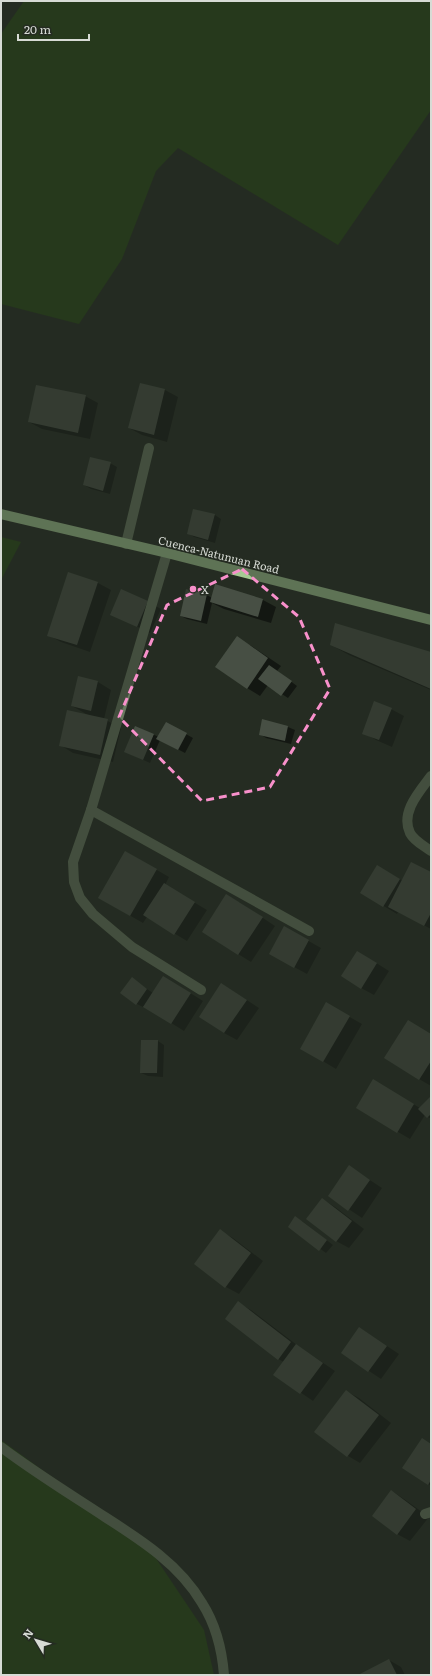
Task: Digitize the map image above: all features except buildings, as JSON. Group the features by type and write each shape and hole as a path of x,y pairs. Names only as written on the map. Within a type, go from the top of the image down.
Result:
{"main road":[{"name":"Cuenca-Natunuan Road","path":"1,514 167,553 431,620"}],"street":[{"path":"126,544 149,448"},
{"path":"167,553 91,810 73,862 74,882 80,898 93,914 132,947 201,990"},
{"path":"431,776 411,804 407,821 410,832 417,842 431,851"},
{"path":"91,810 309,930"},
{"path":"1,1447 29,1468 132,1534 162,1557 180,1574 202,1602 217,1634 222,1655 224,1675"}],"highlighted area":[{"path":"242,569 299,617 330,689 270,787 202,801 119,717 167,605"}],"green space":[{"path":"24,1 431,1 431,110 338,245 178,148 156,171 122,259 79,324 1,304 1,34"},
{"path":"1,537 21,542 1,580"},
{"path":"1,1440 149,1548 204,1630 214,1675 1,1675"}],"place":[{"name":"X","path":"193,589"}]}
